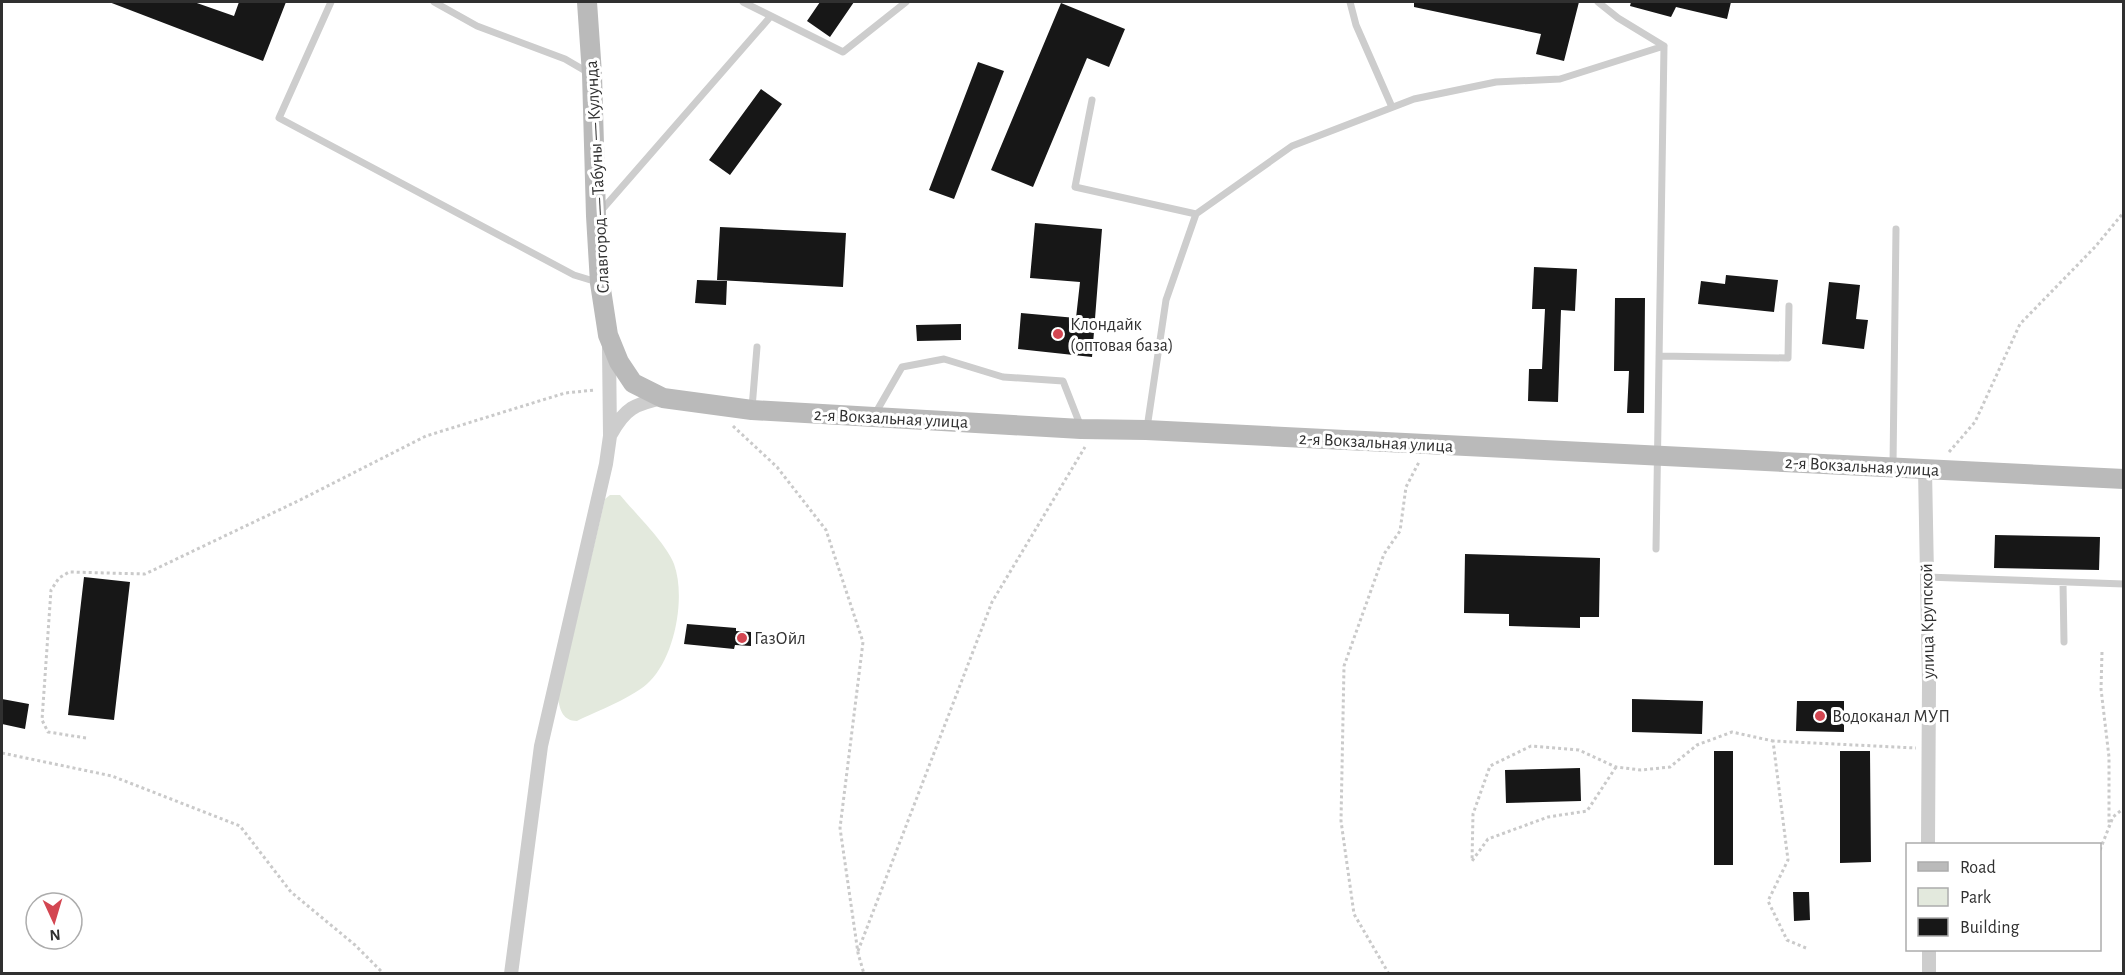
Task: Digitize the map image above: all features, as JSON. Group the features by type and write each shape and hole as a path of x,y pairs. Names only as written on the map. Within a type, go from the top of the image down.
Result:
{"main road":[{"name":"Славгород — Табуны — Кулунда","path":"587,2 600,283 608,335 619,362 633,383"},
{"name":"2-я Вокзальная улица","path":"633,383 663,398 752,410 1089,429 2124,479"}],"street":[{"path":"511,974 541,746 606,464 610,436 608,335"},
{"path":"610,436 620,418 631,407 642,402 663,398"},
{"name":"улица Крупской","path":"1928,843 1929,683 1926,577 1930,470"},
{"path":"1929,951 1933,973"}],"lane":[{"path":"331,2 279,118 574,275 600,283"},
{"path":"434,2 477,26 565,59 592,74"},
{"path":"743,2 843,52 906,2"},
{"path":"1350,2 1356,25 1392,107"},
{"path":"1598,2 1617,18 1664,46"},
{"path":"596,216 771,16"},
{"path":"1146,430 1166,300 1196,214 1292,146 1414,99 1496,82 1560,80 1664,46"},
{"path":"1656,549 1664,46"},
{"path":"1092,100 1075,187 1196,214"},
{"path":"1893,468 1896,229"},
{"path":"1659,357 1788,358 1789,306"},
{"path":"752,410 757,347"},
{"path":"874,416 903,367 944,359 1003,377 1063,381 1089,429"},
{"path":"1926,577 2124,584"},
{"path":"2063,583 2064,642"}],"path":[{"path":"1930,470 1975,422 2020,324 2095,247 2124,212"},
{"path":"86,738 48,732 42,720 51,590 59,578 69,572 145,574 300,500 426,436 565,393 609,389"},
{"path":"731,423 777,467 825,530 862,642 840,828 858,952 864,974"},
{"path":"858,952 992,602 1089,429"},
{"path":"1389,974 1354,914 1341,821 1344,666 1384,554 1400,531 1406,487 1428,444"},
{"path":"2102,652 2101,689 2109,757 2109,827"},
{"path":"1616,768 1587,810 1548,817 1488,839 1472,861 1473,814 1490,766 1531,746 1579,750 1616,768 1641,770 1670,767 1697,744 1732,732 1773,741 1927,748"},
{"path":"1773,741 1788,860 1768,901 1787,940 1806,948"},
{"path":"2,753 112,776 240,826 291,892 355,945 384,974"},
{"path":"2101,847 2113,817 2124,808"}],"green space":[{"path":"610,495 620,495 657,537 670,556 674,564 679,593 676,626 666,657 650,681 635,693 577,721 572,721 563,714 558,699 605,499"}],"building":[{"path":"109,2 194,2 234,16 239,2 286,2 263,61"},
{"path":"820,2 854,2 830,37 807,21"},
{"path":"1414,2 1579,2 1564,61 1536,54 1541,34 1414,7"},
{"path":"1631,2 1731,2 1727,19 1676,7 1671,17 1630,6"},
{"path":"1061,3 1125,29 1109,67 1087,58 1033,187 991,170"},
{"path":"978,62 1004,71 954,199 929,190"},
{"path":"761,89 782,104 730,175 709,160"},
{"path":"1035,223 1102,229 1092,357 1018,349 1021,313 1076,318 1080,282 1030,278"},
{"path":"720,227 846,233 843,287 717,280"},
{"path":"1534,267 1577,269 1575,311 1561,310 1558,402 1528,401 1529,369 1542,369 1545,309 1532,309"},
{"path":"1726,275 1778,280 1774,312 1698,304 1701,281 1725,284"},
{"path":"697,280 727,281 726,305 695,303"},
{"path":"1829,282 1860,285 1856,319 1868,320 1864,349 1822,344"},
{"path":"1615,298 1645,298 1644,413 1627,413 1629,371 1614,371"},
{"path":"961,324 961,340 917,341 916,325"},
{"path":"1995,535 2100,537 2099,570 1994,568"},
{"path":"1465,554 1600,558 1599,617 1580,617 1580,628 1509,626 1509,614 1464,613"},
{"path":"84,577 130,582 114,720 68,715"},
{"path":"687,624 736,628 736,631 751,632 751,646 735,645 734,649 684,644"},
{"path":"2,699 29,704 25,729 2,724"},
{"path":"1632,699 1703,701 1702,734 1632,732"},
{"name":"Водоканал МУП","path":"1797,701 1844,701 1844,732 1796,731"},
{"path":"1714,751 1733,751 1733,865 1714,865"},
{"path":"1840,751 1870,751 1871,862 1840,863"},
{"path":"1580,768 1581,801 1506,803 1505,770"},
{"path":"1793,892 1809,892 1810,920 1794,921"}],"place":[{"name":"Клондайк (оптовая база)","path":"1058,334"},
{"name":"ГазОйл","path":"742,638"},
{"name":"Водоканал МУП","path":"1820,716"}]}
